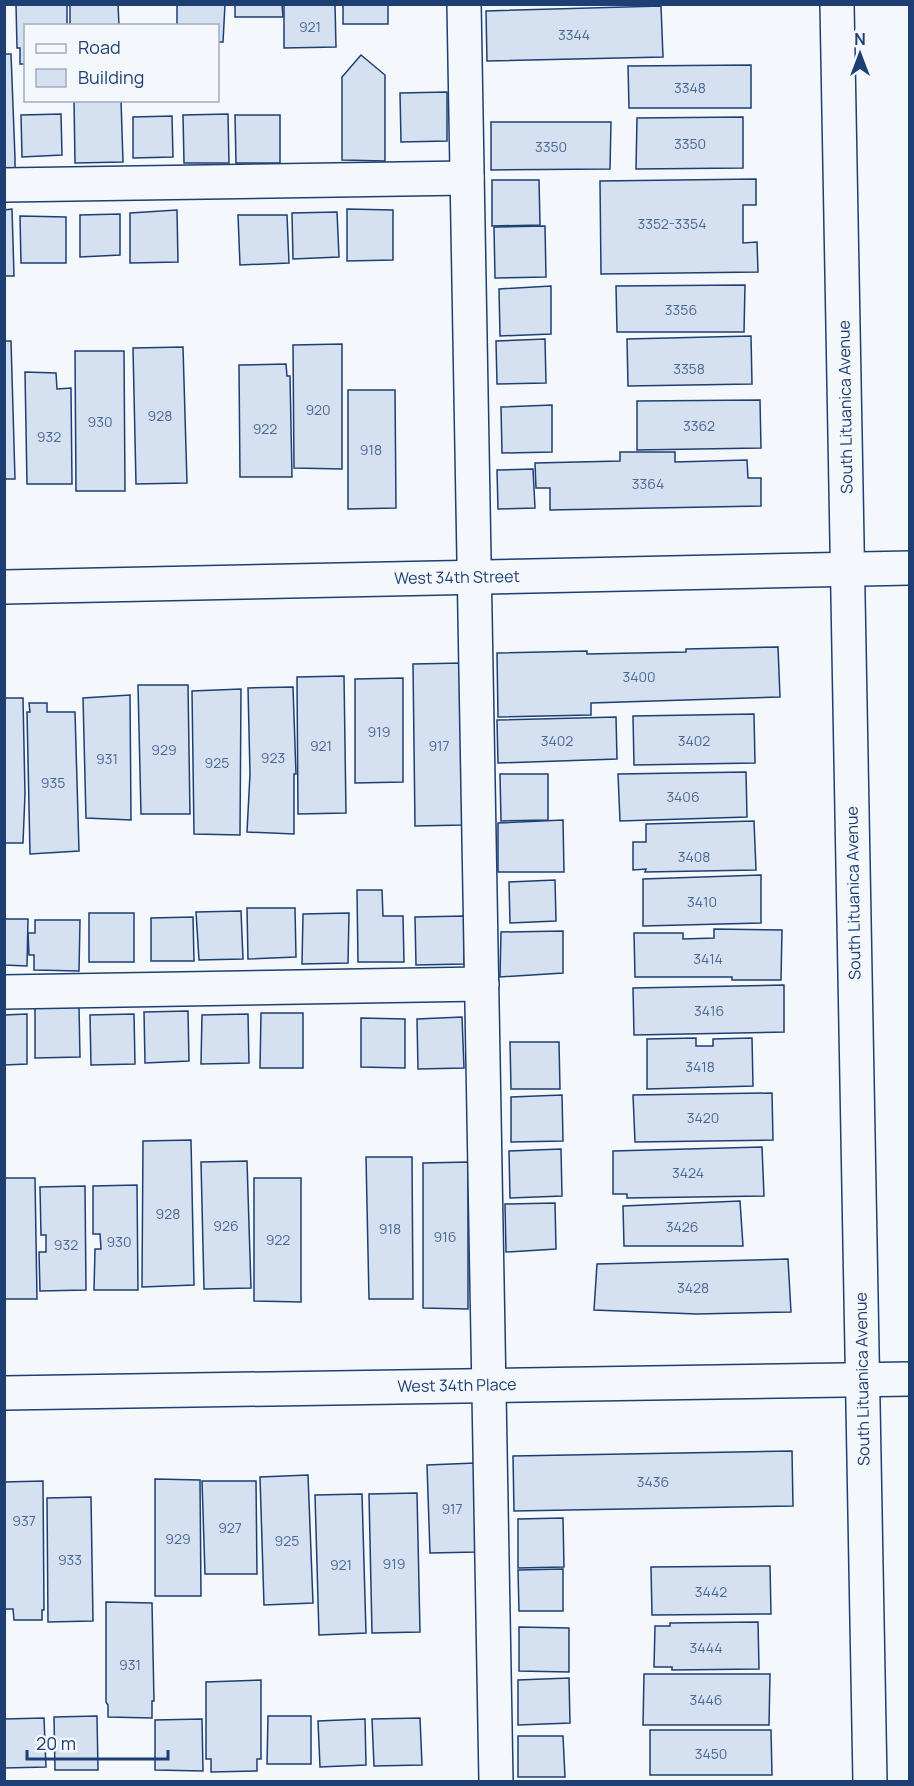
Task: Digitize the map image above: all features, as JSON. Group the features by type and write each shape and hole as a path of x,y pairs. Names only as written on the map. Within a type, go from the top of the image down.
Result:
{"street":[{"path":"464,4 496,1782"},
{"name":"South Lituanica Avenue","path":"837,4 870,1782"},
{"path":"4,185 467,178"},
{"name":"West 34th Street","path":"4,587 909,568"},
{"path":"4,992 482,984"},
{"name":"West 34th Place","path":"4,1393 909,1379"}],"building":[{"path":"16,4 67,4 67,24 24,24 24,64 20,64 20,48 17,48"},
{"path":"70,4 118,4 119,24 70,24"},
{"path":"177,4 225,4 223,42 219,42 219,24 177,24"},
{"path":"235,4 282,4 283,17 235,17"},
{"path":"284,4 335,4 336,47 284,48"},
{"path":"343,4 388,4 388,24 343,24"},
{"path":"661,6 663,57 487,61 486,11"},
{"path":"4,54 11,54 15,170 4,171"},
{"path":"361,55 385,75 385,161 342,160 342,77"},
{"path":"751,65 751,108 629,108 628,66"},
{"path":"447,92 447,141 401,142 400,93"},
{"path":"74,102 121,102 123,162 75,163"},
{"path":"61,114 62,155 22,157 21,115"},
{"path":"228,114 229,163 184,163 183,115"},
{"path":"235,115 280,115 280,163 236,163"},
{"path":"172,116 173,157 133,158 133,117"},
{"path":"743,117 743,168 636,169 637,118"},
{"path":"491,122 611,122 610,169 491,170"},
{"path":"756,179 756,205 743,205 743,243 757,242 758,272 601,274 600,181"},
{"path":"492,180 539,180 540,225 492,226"},
{"path":"12,209 14,276 4,276 4,210"},
{"path":"347,209 393,210 393,260 347,261"},
{"path":"177,210 178,262 130,263 130,213"},
{"path":"337,212 339,257 293,259 292,213"},
{"path":"120,214 120,255 80,257 80,215"},
{"path":"238,215 287,215 289,263 240,265"},
{"path":"20,216 66,217 66,263 21,263"},
{"path":"545,226 546,277 495,278 494,227"},
{"path":"745,285 744,332 617,332 616,286"},
{"path":"551,286 551,334 500,336 499,289"},
{"path":"751,336 752,384 628,386 627,339"},
{"path":"545,339 546,383 497,384 496,341"},
{"path":"4,341 11,341 15,479 4,479"},
{"path":"342,344 342,469 294,468 293,345"},
{"path":"183,347 187,483 136,484 133,348"},
{"path":"75,351 124,351 125,491 76,491"},
{"path":"286,364 287,376 290,376 292,477 240,477 239,365"},
{"path":"25,372 56,373 57,389 71,388 72,484 27,484"},
{"path":"348,390 395,390 396,508 348,509"},
{"path":"760,400 761,448 637,450 637,401"},
{"path":"552,405 552,452 502,453 501,407"},
{"path":"620,452 675,452 675,462 747,460 748,478 761,478 761,506 550,510 550,488 536,488 535,463 620,461"},
{"path":"533,469 535,508 498,509 497,470"},
{"path":"778,647 780,697 591,703 591,715 498,717 497,653 686,652 686,649"},
{"path":"463,663 464,825 415,826 413,664"},
{"path":"344,676 346,813 298,814 297,677"},
{"path":"403,678 403,782 355,783 355,679"},
{"path":"138,685 188,685 190,814 141,814"},
{"path":"293,687 296,774 294,774 294,834 247,832 250,774 248,688"},
{"path":"241,689 240,835 194,834 192,691"},
{"path":"130,695 131,820 86,818 83,698"},
{"path":"4,698 23,698 25,794 23,843 4,843"},
{"path":"29,703 47,703 47,712 75,712 79,851 30,854 27,712 30,712"},
{"path":"754,714 755,763 634,765 633,716"},
{"path":"616,717 617,759 498,763 497,720"},
{"path":"746,772 747,817 620,821 618,774"},
{"path":"500,774 548,774 548,820 501,821"},
{"path":"563,820 564,872 498,872 498,823"},
{"path":"754,821 756,870 645,872 646,869 633,870 633,842 646,842 646,824"},
{"path":"761,875 761,923 643,926 643,879"},
{"path":"555,880 556,921 510,923 509,882"},
{"path":"357,890 382,890 383,916 403,916 404,962 358,962"},
{"path":"247,908 295,908 296,957 248,959"},
{"path":"241,911 243,959 199,960 196,912"},
{"path":"89,913 134,913 134,962 89,962"},
{"path":"349,913 348,963 302,964 303,914"},
{"path":"464,916 464,964 416,965 415,917"},
{"path":"193,917 194,961 151,961 151,918"},
{"path":"4,919 28,919 27,966 4,965"},
{"path":"35,920 80,920 79,971 34,970 34,955 29,955 28,933 35,933"},
{"path":"714,929 782,930 781,980 732,980 732,977 635,977 634,933 683,933 683,939 714,938"},
{"path":"563,931 563,973 500,977 501,932"},
{"path":"784,985 784,1032 634,1035 633,988"},
{"path":"79,1007 80,1057 35,1058 35,1008"},
{"path":"188,1011 189,1061 145,1063 144,1012"},
{"path":"261,1013 303,1013 303,1068 260,1068"},
{"path":"27,1014 27,1064 4,1065 4,1015"},
{"path":"134,1014 135,1064 91,1065 90,1015"},
{"path":"248,1014 249,1063 201,1064 202,1015"},
{"path":"462,1017 464,1068 418,1069 417,1019"},
{"path":"361,1018 405,1019 405,1068 361,1067"},
{"path":"696,1038 696,1046 713,1046 713,1039 752,1038 753,1086 647,1089 647,1039"},
{"path":"510,1042 559,1042 560,1089 511,1089"},
{"path":"772,1093 773,1140 635,1142 633,1095"},
{"path":"562,1095 563,1141 511,1142 511,1097"},
{"path":"191,1140 194,1285 142,1287 143,1141"},
{"path":"762,1147 764,1196 627,1198 627,1194 613,1194 613,1151"},
{"path":"561,1149 562,1196 510,1198 509,1151"},
{"path":"366,1157 412,1157 413,1299 369,1299"},
{"path":"247,1161 251,1288 204,1289 201,1162"},
{"path":"468,1162 468,1309 423,1308 423,1163"},
{"path":"4,1178 35,1178 37,1299 5,1299 4,1310"},
{"path":"254,1178 301,1178 301,1302 254,1301"},
{"path":"137,1185 138,1290 94,1290 95,1249 101,1249 100,1234 93,1234 93,1186"},
{"path":"85,1186 86,1290 40,1291 39,1252 46,1252 46,1235 41,1235 40,1187"},
{"path":"740,1201 743,1246 624,1246 623,1206"},
{"path":"555,1203 556,1249 506,1252 505,1204"},
{"path":"788,1259 791,1312 697,1314 594,1310 597,1264"},
{"path":"792,1451 793,1506 514,1511 513,1456"},
{"path":"475,1463 477,1552 430,1553 427,1465"},
{"path":"308,1475 313,1603 264,1605 260,1477"},
{"path":"155,1479 200,1480 201,1596 155,1596"},
{"path":"43,1481 44,1610 42,1610 42,1620 14,1620 13,1609 4,1609 4,1482"},
{"path":"202,1481 256,1481 257,1574 205,1574"},
{"path":"417,1493 420,1632 372,1633 369,1494"},
{"path":"362,1494 366,1633 319,1635 315,1495"},
{"path":"91,1497 93,1621 48,1622 47,1498"},
{"path":"563,1518 564,1567 518,1568 518,1519"},
{"path":"770,1566 771,1614 652,1615 651,1567"},
{"path":"563,1569 563,1611 519,1611 518,1570"},
{"path":"106,1602 152,1603 154,1701 152,1701 152,1718 108,1717"},
{"path":"758,1622 759,1669 672,1670 672,1667 654,1667 655,1626 670,1626 670,1623"},
{"path":"519,1627 569,1628 569,1672 519,1671"},
{"path":"644,1674 770,1674 769,1725 643,1725"},
{"path":"569,1678 570,1723 518,1725 518,1680"},
{"path":"261,1680 261,1759 257,1759 257,1771 211,1772 211,1759 206,1759 206,1682"},
{"path":"97,1716 98,1770 55,1770 54,1717"},
{"path":"268,1716 311,1716 311,1764 267,1764"},
{"path":"44,1718 46,1767 4,1768 4,1719"},
{"path":"420,1718 422,1765 374,1766 372,1719"},
{"path":"202,1719 203,1771 155,1770 155,1720"},
{"path":"365,1719 366,1765 320,1767 318,1721"},
{"path":"650,1730 771,1730 772,1775 650,1775"},
{"path":"518,1736 563,1736 565,1777 518,1777"}]}
